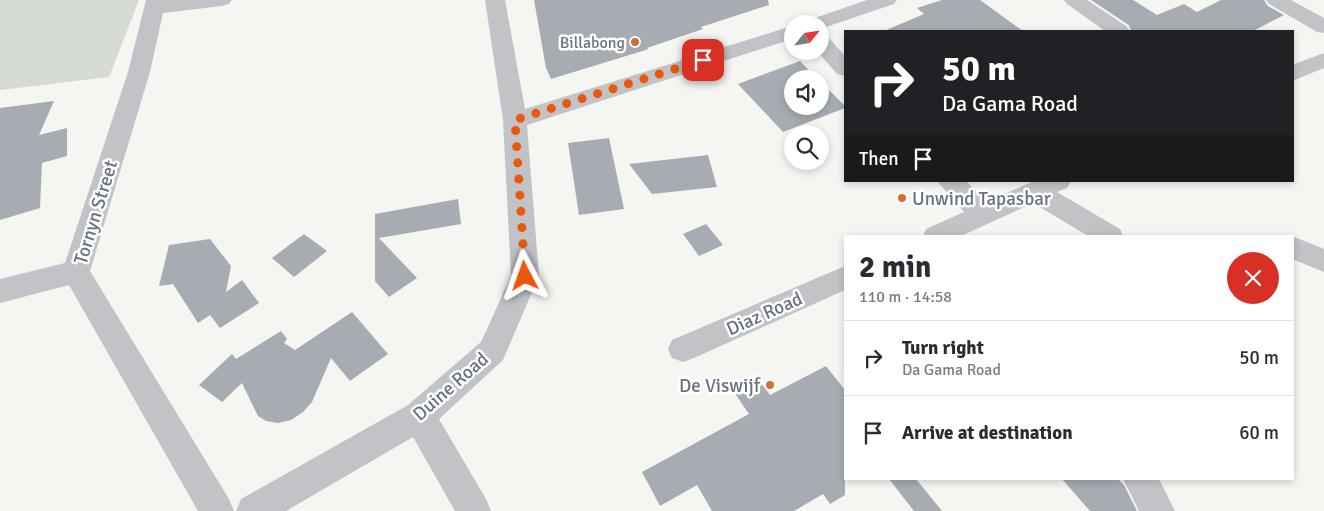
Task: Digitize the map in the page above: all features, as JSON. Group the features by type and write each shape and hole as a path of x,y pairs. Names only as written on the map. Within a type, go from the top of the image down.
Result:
{"street":[{"path":"154,4 222,0"},
{"name":"Duine Road","path":"254,511 419,416 492,351 525,276 515,120 495,0"},
{"path":"829,20 887,0"},
{"path":"1074,0 1118,30"},
{"path":"1276,0 1324,27"},
{"name":"Tornyn Street","path":"154,4 139,72 76,272 217,511"},
{"path":"515,120 784,35"},
{"path":"829,51 844,67"},
{"path":"1294,73 1324,60"},
{"path":"951,182 982,216"},
{"path":"938,235 1046,186 1109,235"},
{"path":"1294,248 1324,261"},
{"path":"0,291 76,272"},
{"name":"Diaz Road","path":"683,349 844,277"},
{"path":"419,416 474,511"},
{"path":"1141,480 1158,511"}],"shaded area":[{"path":"0,0 139,0 109,77 0,90"}],"building":[{"path":"534,0 768,0 769,5 701,27 703,29 647,48 649,49 551,79 546,68"},
{"path":"942,0 980,0 1022,30 886,30 924,14 917,8"},
{"path":"1091,0 1133,0 1157,15 1184,4 1197,12 1221,0 1264,0 1268,6 1284,15 1255,30 1131,30 1130,26"},
{"path":"800,61 808,70 784,70 784,115 827,115 801,125 784,125 783,132 738,84"},
{"path":"829,90 844,105 844,108 829,114"},
{"path":"54,101 39,135 67,128 67,156 42,163 40,208 0,220 0,108"},
{"path":"609,138 624,209 579,215 568,143"},
{"path":"708,155 717,187 652,194 629,164"},
{"path":"458,199 461,224 379,238 417,278 389,297 375,281 375,214"},
{"path":"706,224 723,245 699,256 683,234"},
{"path":"304,234 327,251 294,277 272,258"},
{"path":"210,239 231,266 226,292 242,280 259,303 220,328 210,315 198,323 173,284 159,286 169,245"},
{"path":"352,312 388,354 350,381 331,358 312,402 303,412 291,420 278,423 266,421 258,416 242,383 222,402 199,385 232,354 236,359 281,331 287,339 284,343 295,350"},
{"path":"826,366 844,389 845,495 830,504 823,494 794,511 712,511 697,485 660,506 642,472 749,414 734,392 758,379 770,395"},
{"path":"890,480 917,480 942,511 914,511"},
{"path":"1063,480 1119,480 1124,485 1137,511 1090,511"}],"place":[{"name":"Billabong","path":"635,42"},
{"name":"Unwind Tapasbar","path":"902,198"},
{"name":"De Viswijf","path":"770,385"}],"route":[{"path":"525,276 515,120 703,60"}]}
